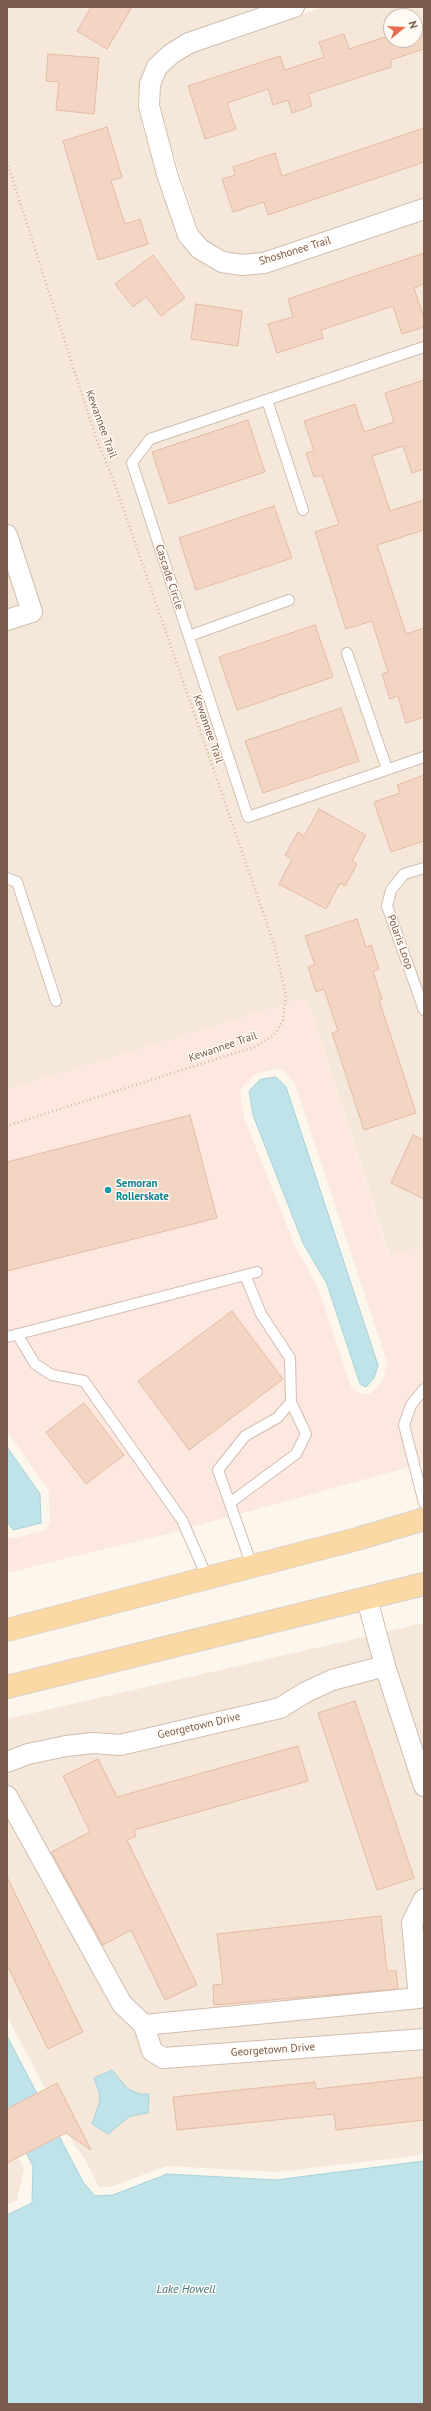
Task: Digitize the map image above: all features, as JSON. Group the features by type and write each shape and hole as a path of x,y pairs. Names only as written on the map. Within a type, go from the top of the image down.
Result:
{"main road":[{"path":"7,1630 424,1519"},
{"path":"7,1687 424,1584"}],"street":[{"name":"Shoshonee Trail","path":"294,7 189,43 170,54 157,67 150,84 149,106 167,174 188,234 200,249 222,262 242,265 264,263 424,209"},
{"path":"7,535 32,612 7,620"},
{"path":"366,1599 385,1666 424,1786"},
{"name":"Georgetown Drive","path":"7,1762 28,1754 66,1746 93,1743 120,1744 280,1708 306,1692 332,1680 385,1666"},
{"name":"Georgetown Drive","path":"7,1796 122,2004 144,2025 152,2051 163,2058 424,2039"},
{"path":"144,2025 422,1998 412,1923 424,1899"}],"lane":[{"name":"Cascade Circle","path":"424,346 150,439 132,463 248,817 424,757"},
{"path":"267,400 303,510"},
{"path":"189,636 289,600"},
{"path":"347,653 386,769"},
{"name":"Polaris Loop","path":"424,868 404,874 391,890 387,906 424,1010"},
{"path":"7,878 17,882 56,1001"},
{"path":"7,1337 257,1272"},
{"path":"231,1502 296,1454 306,1434 291,1402 290,1358 262,1314 244,1275"},
{"path":"17,1334 36,1364 52,1375 84,1381 182,1520 207,1577"},
{"path":"424,1389 411,1405 404,1425 424,1503"},
{"path":"252,1566 231,1502 218,1470 244,1436 277,1418 291,1402"}],"path":[{"name":"Kewannee Trail","path":"7,162 97,441 112,476 274,944 286,995 283,1021 273,1036 254,1047 7,1126"}],"shaded area":[{"path":"7,7 264,7 150,61 140,80 138,106 143,130 179,241 194,258 215,270 239,275 267,272 424,219 424,1246 390,1256 307,998 7,1090"},
{"path":"324,7 424,7 424,198 262,253 243,255 226,252 208,242 198,229 164,125 160,104 160,85 167,72 178,61 193,52"},
{"path":"307,998 389,1256 424,1246 424,1463 167,1534 7,1573 7,1537 15,1538 46,1530 50,1522 49,1491 7,1431 7,1090","holes":["279,1068 284,1071 295,1084 387,1362 382,1382 370,1394 361,1394 351,1387 318,1287 295,1246 244,1118 240,1091 243,1086 255,1074"]},
{"path":"424,1623 424,2153 414,2156 277,2172 166,2166 111,2187 99,2187 85,2159 75,2146 7,2016 7,1719"},
{"path":"7,2136 24,2168 17,2200 7,2205"}],"water":[{"path":"276,1077 286,1087 378,1365 374,1378 366,1387 360,1384 327,1284 303,1243 253,1115 249,1091 261,1079"},
{"path":"7,1447 40,1494 41,1523 13,1530 7,1521"},
{"name":"Lake Howell","path":"7,2036 83,2182 95,2196 113,2195 167,2174 276,2180 424,2161 424,2404 7,2404 7,2215 32,2203 33,2166 7,2116"},
{"path":"112,2070 128,2089 140,2094 149,2094 148,2113 130,2116 108,2134 92,2124 100,2101 99,2092 94,2078"}],"building":[{"path":"91,7 132,7 107,49 77,31"},
{"path":"423,25 424,49 391,60 391,67 308,94 312,106 292,113 288,100 273,105 268,89 227,103 236,129 205,139 188,86 280,56 285,70 324,57 319,42 344,34 349,49 383,38 383,48 423,48"},
{"path":"48,54 99,58 94,114 56,110 59,82 46,81"},
{"path":"107,127 122,177 111,181 125,224 140,219 148,244 98,260 63,141"},
{"path":"424,128 424,162 268,215 264,202 233,212 222,179 235,175 233,167 275,153 282,176"},
{"path":"424,253 424,284 414,288 424,318 424,327 402,334 393,306 321,330 323,338 277,353 268,324 293,317 288,299"},
{"path":"153,255 185,298 161,316 146,297 133,307 115,284"},
{"path":"196,304 242,311 238,346 191,339"},
{"path":"424,380 424,469 412,473 403,446 372,456 390,511 424,500 424,530 377,545 406,634 424,628 424,717 406,723 398,696 390,699 382,674 388,672 372,621 346,629 315,532 339,524 322,475 314,477 306,453 314,451 304,421 355,404 364,432 394,422 385,393"},
{"path":"248,420 265,472 169,504 152,452"},
{"path":"274,506 292,558 196,590 179,538"},
{"path":"315,625 333,677 237,710 219,657"},
{"path":"341,708 359,761 263,793 245,741"},
{"path":"424,775 424,841 391,852 374,802 400,793 397,785"},
{"path":"319,809 366,835 352,861 357,864 345,886 340,883 326,909 279,884 292,859 285,855 298,832 304,836"},
{"path":"357,919 366,947 371,945 379,969 373,971 382,999 379,1000 416,1113 364,1130 332,1033 338,1031 324,989 316,992 308,967 315,965 305,936"},
{"name":"Semoran Rollerskate","path":"190,1115 217,1218 7,1271 7,1162"},
{"path":"413,1135 424,1140 424,1199 391,1183"},
{"path":"232,1311 283,1379 189,1450 138,1381"},
{"path":"84,1403 124,1455 86,1484 46,1432"},
{"path":"355,1701 414,1878 377,1890 318,1713"},
{"path":"298,1746 308,1781 134,1830 136,1836 127,1840 197,1985 165,2000 131,1930 103,1945 51,1852 90,1832 63,1776 98,1759 117,1797"},
{"path":"7,1877 83,2032 48,2049 7,1965"},
{"path":"381,1916 387,1971 396,1971 398,1989 214,2005 213,1985 223,1984 217,1934"},
{"path":"424,2077 424,2120 336,2130 334,2114 177,2130 173,2097 315,2082 316,2089"},
{"path":"57,2083 91,2150 66,2133 7,2163 7,2109"}],"place":[{"name":"Semoran Rollerskate","path":"108,1190"}]}
